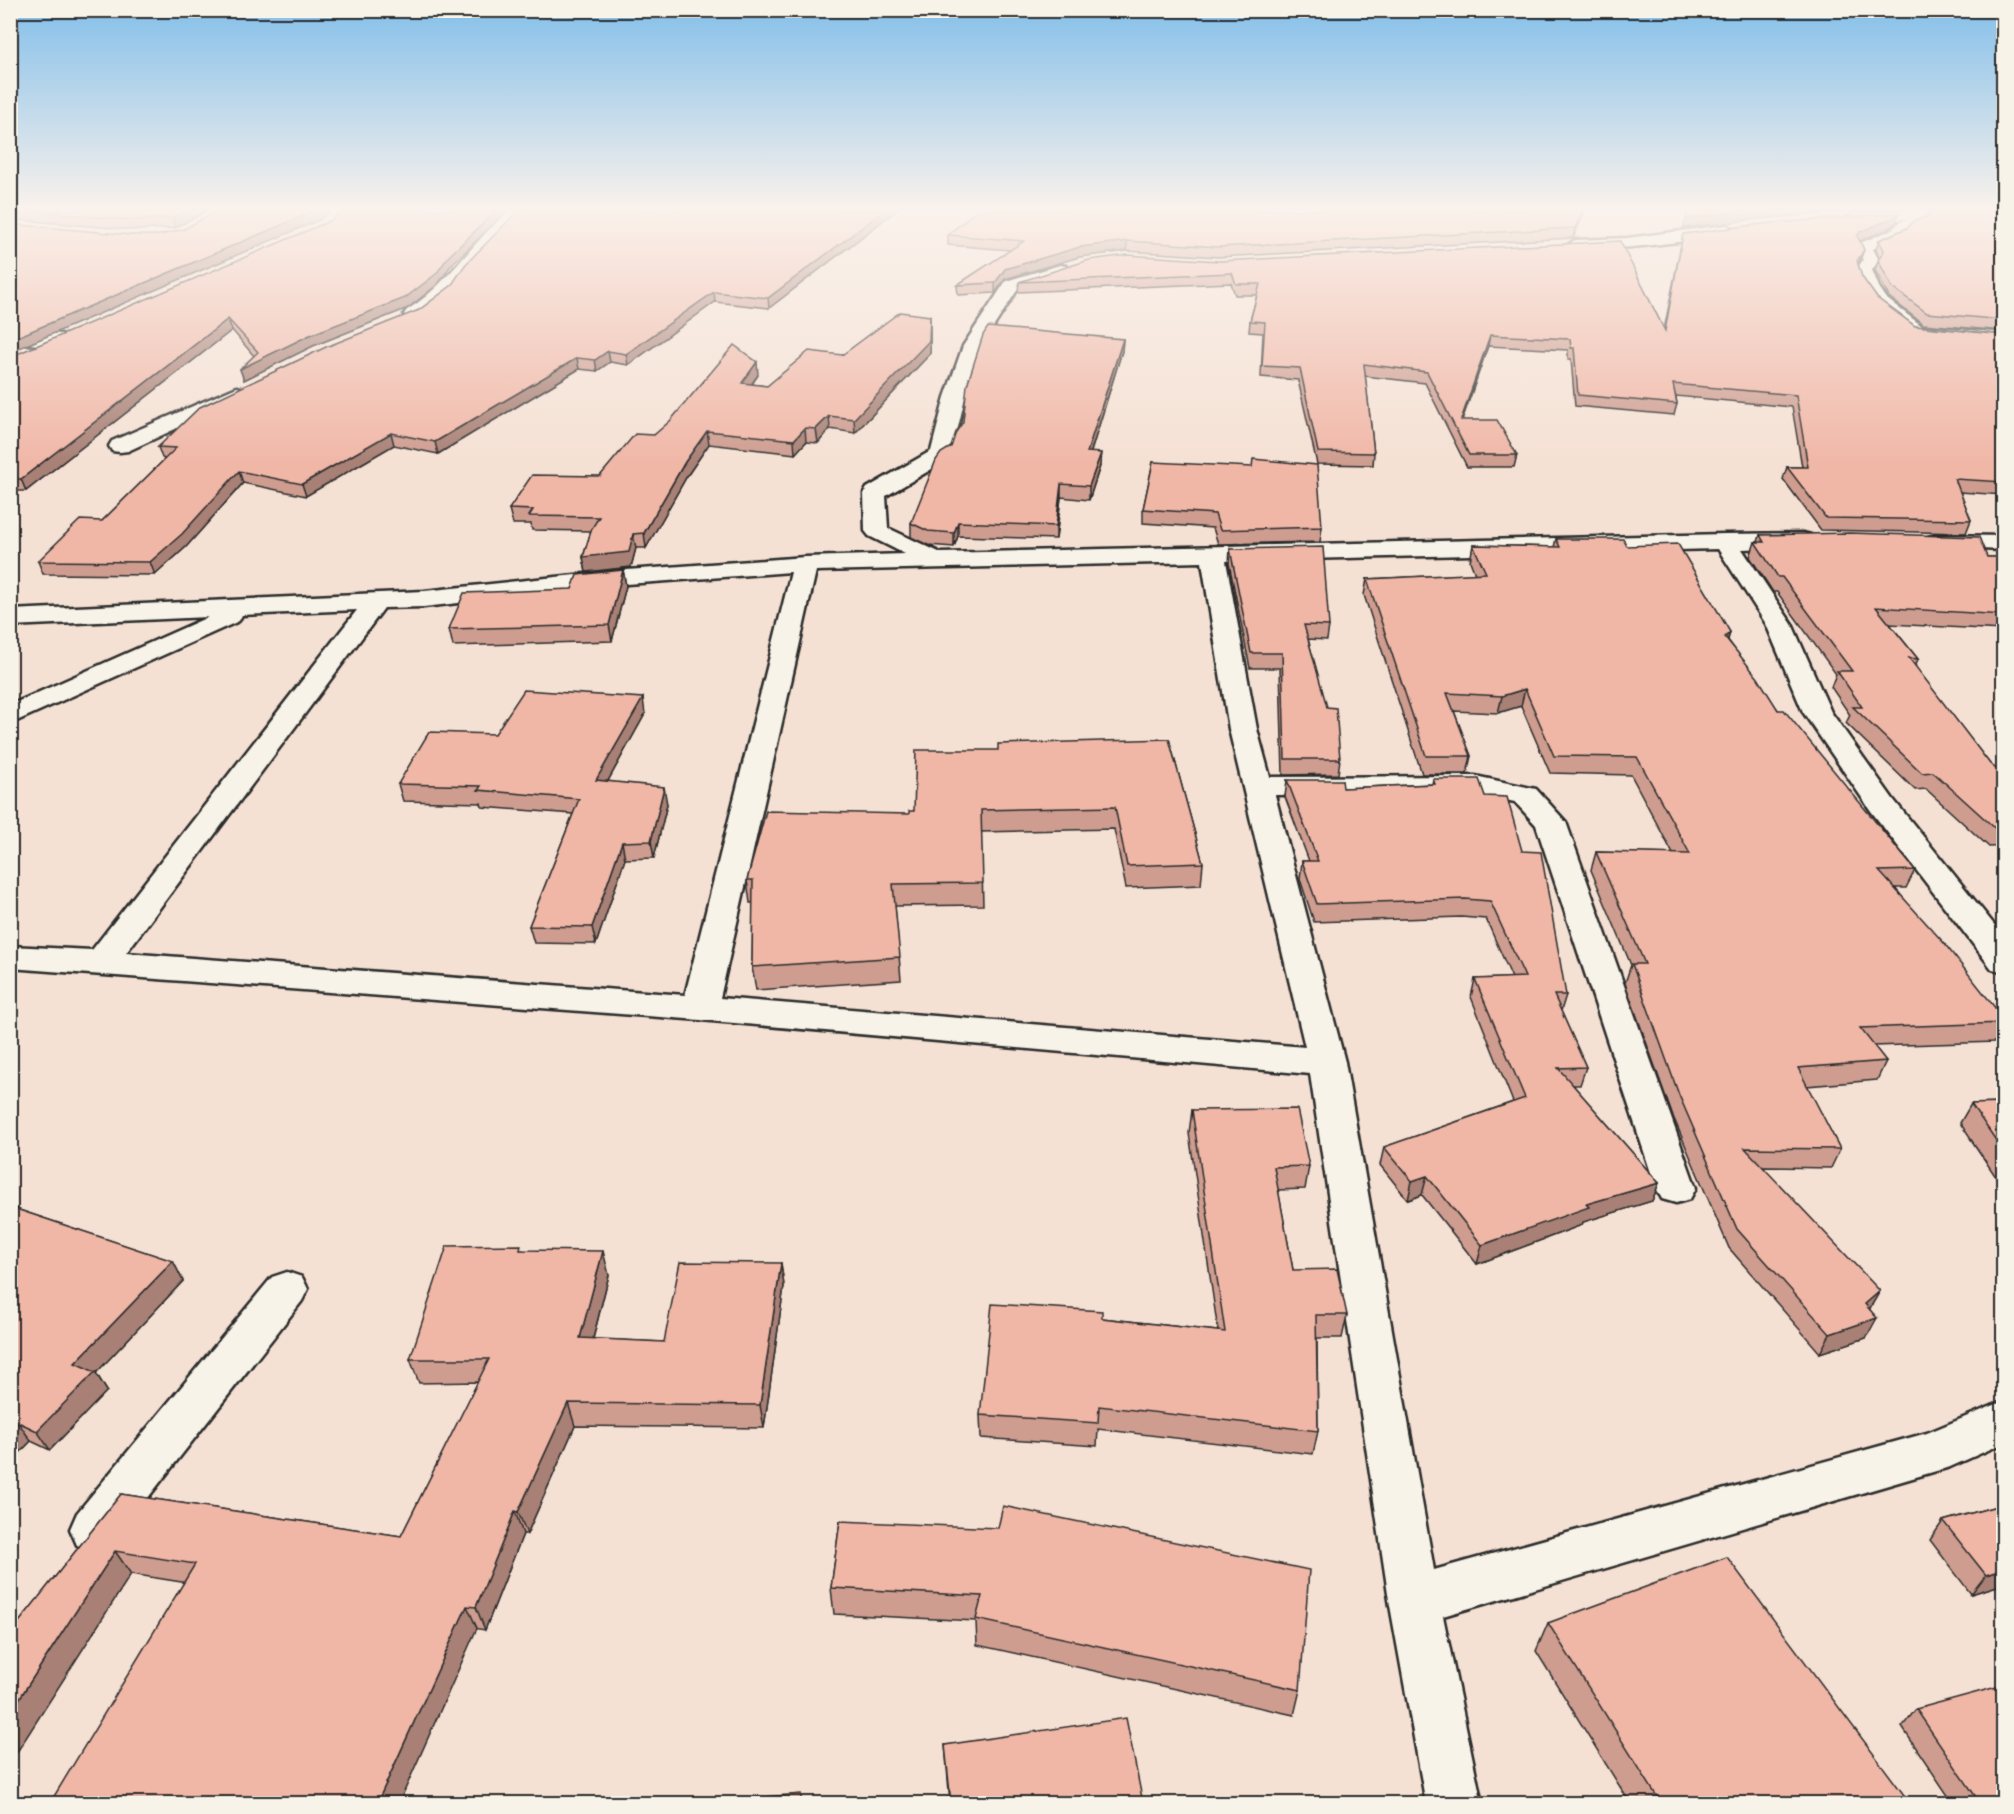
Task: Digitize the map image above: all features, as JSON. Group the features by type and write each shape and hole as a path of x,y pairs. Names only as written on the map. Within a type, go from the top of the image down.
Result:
{"street":[{"path":"393,322 415,314 440,295"},
{"path":"938,562 877,531 875,494 941,454 955,398 972,346 1006,295"},
{"path":"1875,295 1881,303 1917,331 2004,339"},
{"path":"10,337 66,338 31,353"},
{"path":"120,446 248,388"},
{"path":"10,618 424,599 613,578 805,564 1821,540"},
{"path":"1725,541 1779,624 1817,712 1882,805 2004,961"},
{"path":"1913,541 2004,543"},
{"path":"1213,553 1243,729 1326,1062 1414,1600 1454,1803"},
{"path":"700,1008 805,564"},
{"path":"101,962 376,602"},
{"path":"10,716 246,608"},
{"path":"1258,786 1475,785 1525,795 1551,822 1676,1188"},
{"path":"10,957 700,1008 1326,1062"},
{"path":"70,1559 287,1289"},
{"path":"1414,1600 1933,1452 2004,1421"}],"building":[{"path":"10,295 117,295 10,340"},
{"path":"157,295 409,295 310,335 240,369 258,352 228,319 21,479 10,479 10,357"},
{"path":"439,295 710,295 626,354 608,351 595,360 577,358 435,442 391,433 302,484 239,471 182,534 150,562 38,561 80,520 102,521 176,448 158,447 200,407 326,347 419,310"},
{"path":"738,295 772,295 768,298"},
{"path":"1257,295 1647,295 1665,331 1672,295 1875,295 1915,326 2004,335 2004,482 1955,479 1971,520 1826,518 1787,467 1808,467 1796,395 1673,384 1677,404 1578,395 1574,348 1571,348 1570,339 1490,335 1461,420 1497,420 1517,455 1469,455 1427,372 1364,364 1374,453 1318,452 1300,368 1262,366 1265,322 1250,321"},
{"path":"1902,295 2004,295 2004,320 1927,313"},
{"path":"900,312 930,316 929,341 854,419 829,416 816,429 805,428 794,440 707,431 685,462 644,533 633,534 629,552 583,557 592,528 599,517 529,516 533,510 509,509 532,475 600,476 635,434 654,435 670,421 734,345 757,362 742,383 767,386 809,351 842,355"},
{"path":"988,327 1123,339 1087,452 1101,453 1089,486 1061,484 1056,526 958,522 954,533 928,531 911,523 936,460 941,453 951,447 956,432 963,422 967,385 983,335"},
{"path":"1253,459 1317,465 1322,527 1220,530 1215,514 1143,509 1153,462 1252,467"},
{"path":"1849,533 1979,537 1987,557 2004,557 2004,615 1876,607 1918,659 1909,658 1990,764 2004,775 2004,830 1997,830 1933,772 1922,773 1853,707 1862,707 1837,671 1852,671 1782,577 1778,577 1755,542 1764,542 1760,535"},
{"path":"1556,539 1623,539 1627,546 1678,544 1730,632 1725,637 1758,678 1778,710 1784,710 1915,870 1879,871 1944,943 2004,1019 2004,1023 1860,1028 1886,1061 1798,1068 1840,1149 1745,1148 1880,1291 1865,1304 1877,1318 1830,1334 1737,1229 1679,1095 1632,964 1645,964 1596,852 1690,854 1637,757 1554,756 1525,689 1502,696 1447,693 1471,756 1426,756 1367,579 1486,573 1473,545 1560,547"},
{"path":"1323,547 1329,626 1304,625 1327,707 1336,708 1340,759 1285,759 1282,653 1251,653 1230,549"},
{"path":"623,570 609,625 449,629 464,593 572,589 577,575"},
{"path":"524,690 643,698 596,780 664,787 651,841 622,842 592,927 529,926 579,799 478,790 481,786 398,784 429,732 495,734"},
{"path":"1169,739 1203,863 1127,866 1115,807 981,810 983,883 893,884 900,957 752,967 753,880 747,880 766,811 909,814 909,811 914,811 916,750 998,750 998,744"},
{"path":"1433,779 1479,779 1485,796 1507,797 1522,851 1541,852 1566,995 1554,995 1586,1067 1558,1068 1659,1183 1586,1204 1589,1207 1482,1245 1427,1176 1412,1181 1384,1147 1525,1098 1475,979 1525,977 1490,901 1465,899 1317,904 1302,861 1318,861 1287,780 1342,780 1343,788 1435,784"},
{"path":"2004,1103 2004,1152 1971,1104"},
{"path":"1297,1109 1309,1166 1274,1167 1293,1270 1337,1269 1347,1315 1316,1315 1318,1431 1099,1406 1098,1423 980,1415 992,1304 1102,1311 1102,1318 1225,1332 1192,1110"},
{"path":"10,1207 173,1261 75,1363 95,1372 37,1431 18,1422 10,1429"},
{"path":"521,1245 520,1250 603,1251 580,1338 664,1342 680,1262 781,1263 760,1405 568,1403 518,1512 515,1511 476,1607 467,1606 377,1803 50,1803 195,1564 115,1551 10,1713 10,1632 121,1494 401,1536 489,1359 410,1359 447,1246"},
{"path":"2004,1504 2004,1569 1986,1575 1943,1521"},
{"path":"1003,1506 1309,1570 1300,1690 976,1619 982,1596 831,1588 840,1521 998,1528"},
{"path":"1727,1557 1910,1803 1661,1803 1548,1623"},
{"path":"2004,1685 2004,1803 1980,1803 1916,1709"},
{"path":"1126,1718 1143,1803 951,1803 945,1745"},
{"path":"801,1794 801,1803 691,1803"}]}
